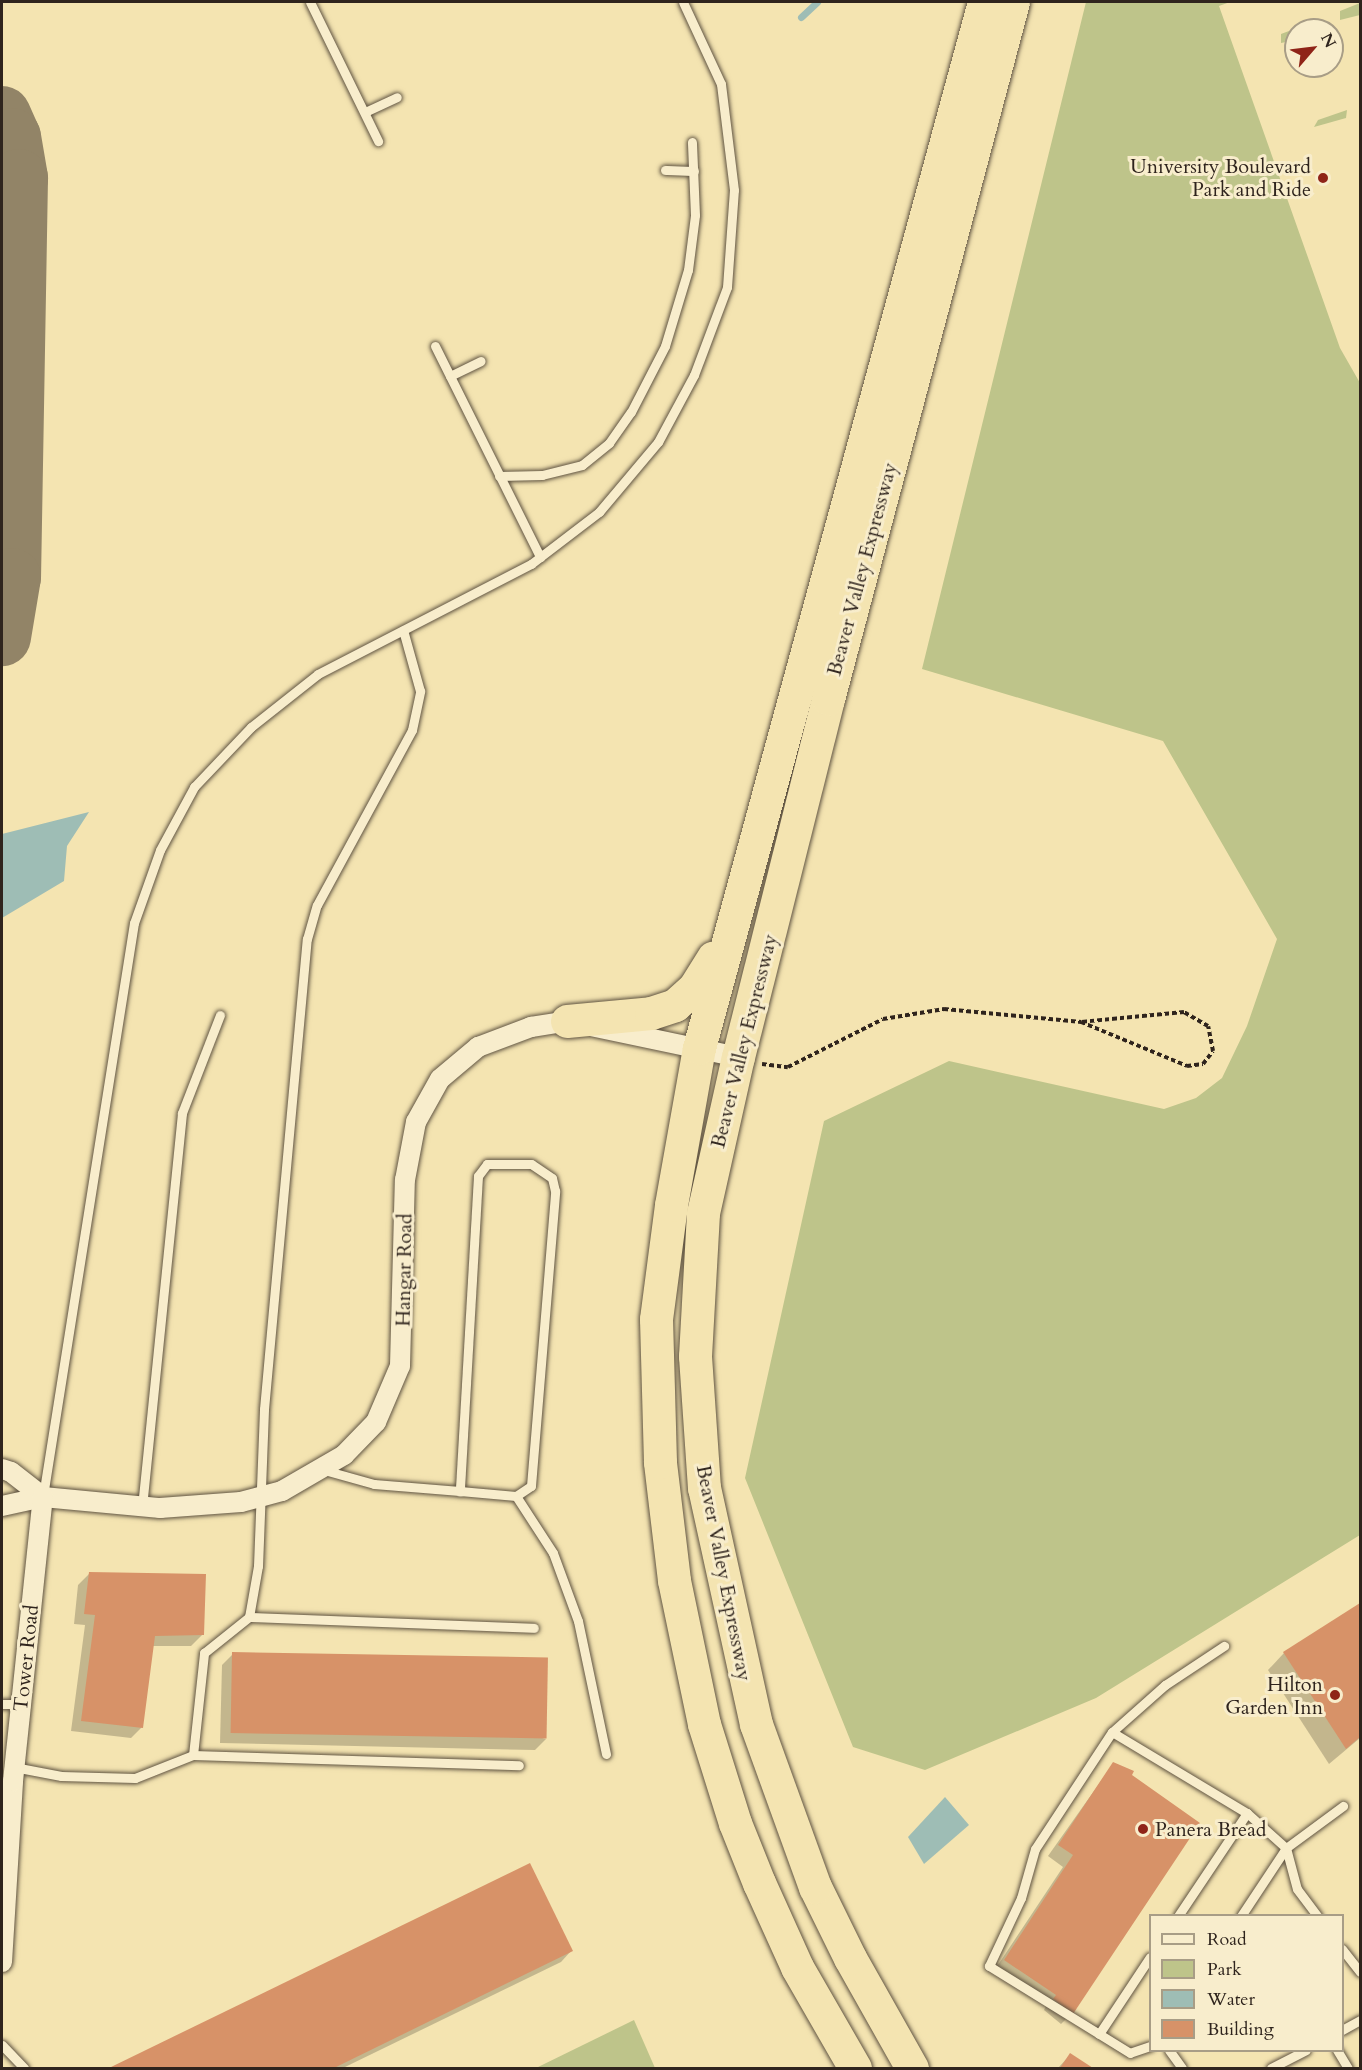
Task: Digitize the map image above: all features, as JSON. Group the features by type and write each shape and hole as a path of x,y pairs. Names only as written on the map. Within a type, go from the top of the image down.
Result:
{"highway":[{"name":"Beaver Valley Expressway","path":"855,2068 797,1967 735,1823 704,1724 674,1580 660,1462 656,1319 671,1205 699,1048 984,2"},
{"name":"Beaver Valley Expressway","path":"912,2068 832,1922 776,1787 739,1661 704,1488 695,1356 703,1213 738,1057 828,699 1013,2"},
{"path":"567,1021 651,1013 675,1005 694,988 730,929"}],"street":[{"name":"Hangar Road","path":"2,1506 43,1497 142,1507 215,1506 263,1497 324,1470 344,1455 376,1422 400,1366 406,1170 422,1107 441,1079 478,1047 531,1027 567,1021 738,1057"},
{"path":"2,1469 11,1472 43,1497"},
{"name":"Tower Road","path":"2,1962 14,1767 11,1704 43,1497"}],"lane":[{"path":"310,2 378,141"},
{"path":"43,1497 91,1206 118,1006 134,923 160,850 194,787 251,727 318,674 470,598 540,557 599,512 658,442 694,375 727,287 734,190 722,84 682,2"},
{"path":"365,112 397,97"},
{"path":"499,476 542,475 582,465 609,443 631,412 655,371 682,296 693,233 692,142"},
{"path":"665,170 694,171"},
{"path":"435,346 540,557"},
{"path":"450,376 481,361"},
{"path":"249,1617 258,1566 263,1497 264,1409 307,939 317,905 412,730 420,691 403,630"},
{"path":"142,1507 182,1113 220,1015"},
{"path":"324,1470 374,1484 516,1496 531,1486 535,1470 555,1191 552,1178 531,1164 487,1164 478,1176 460,1491"},
{"path":"516,1496 554,1553 578,1621 606,1754"},
{"path":"193,1755 204,1653 249,1617 534,1628"},
{"path":"1149,2046 1130,2053 989,1966 1021,1899 1035,1849 1112,1732 1165,1685 1224,1646"},
{"path":"1112,1732 1247,1813 1286,1848 1297,1889 1316,1914"},
{"path":"14,1767 61,1776 135,1778 193,1755 519,1765"},
{"path":"1242,1914 1286,1848 1343,1806"},
{"path":"1179,1914 1247,1813"},
{"path":"1344,1952 1360,1972"},
{"path":"1099,2034 1149,1959"},
{"path":"1344,2029 1360,2020"},
{"path":"2,2045 24,2068"},
{"path":"1170,2052 1182,2068"},
{"path":"1271,2068 1302,2052"},
{"path":"1338,2052 1348,2068"}],"path":[{"path":"738,1057 770,1066 788,1067 867,1026 924,1010 979,1011 1082,1022 1184,1012 1208,1026 1213,1051 1203,1064 1187,1066 1082,1022"}],"green space":[{"path":"1086,2 1230,2 1219,6 1340,348 1360,383 1360,1535 1096,1698 925,1770 853,1747 745,1478 824,1121 949,1061 1164,1109 1196,1098 1222,1078 1247,1026 1277,939 1163,741 922,669"},
{"path":"1360,3 1360,15 1344,19 1340,18 1340,11"},
{"path":"1284,33 1284,42 1281,43 1281,34"},
{"path":"1347,110 1346,118 1314,127 1318,120"},
{"path":"634,2020 655,2068 536,2068"}],"water":[{"path":"89,812 67,846 64,881 2,918 2,834"},
{"path":"945,1797 969,1825 924,1864 908,1837"}],"building":[{"path":"89,1572 206,1574 204,1635 155,1636 143,1728 81,1721 95,1615 84,1614"},
{"name":"Hilton Garden Inn","path":"1360,1603 1360,1737 1346,1749 1283,1652"},
{"path":"232,1652 548,1658 547,1739 231,1733"},
{"path":"1113,1762 1134,1771 1132,1775 1200,1823 1073,2014 1053,1999 1056,1995 1004,1960 1073,1855 1058,1845"},
{"path":"530,1863 573,1951 334,2068 109,2068"},
{"path":"1070,2053 1093,2068 1060,2068"}],"waterway":[{"path":"801,17 817,2"}],"taxiway":[{"path":"2,115 12,137 19,178 12,577 2,637"}],"place":[{"name":"University Boulevard Park and Ride","path":"1323,178"},
{"name":"Hilton Garden Inn","path":"1335,1695"},
{"name":"Panera Bread","path":"1143,1829"}]}
